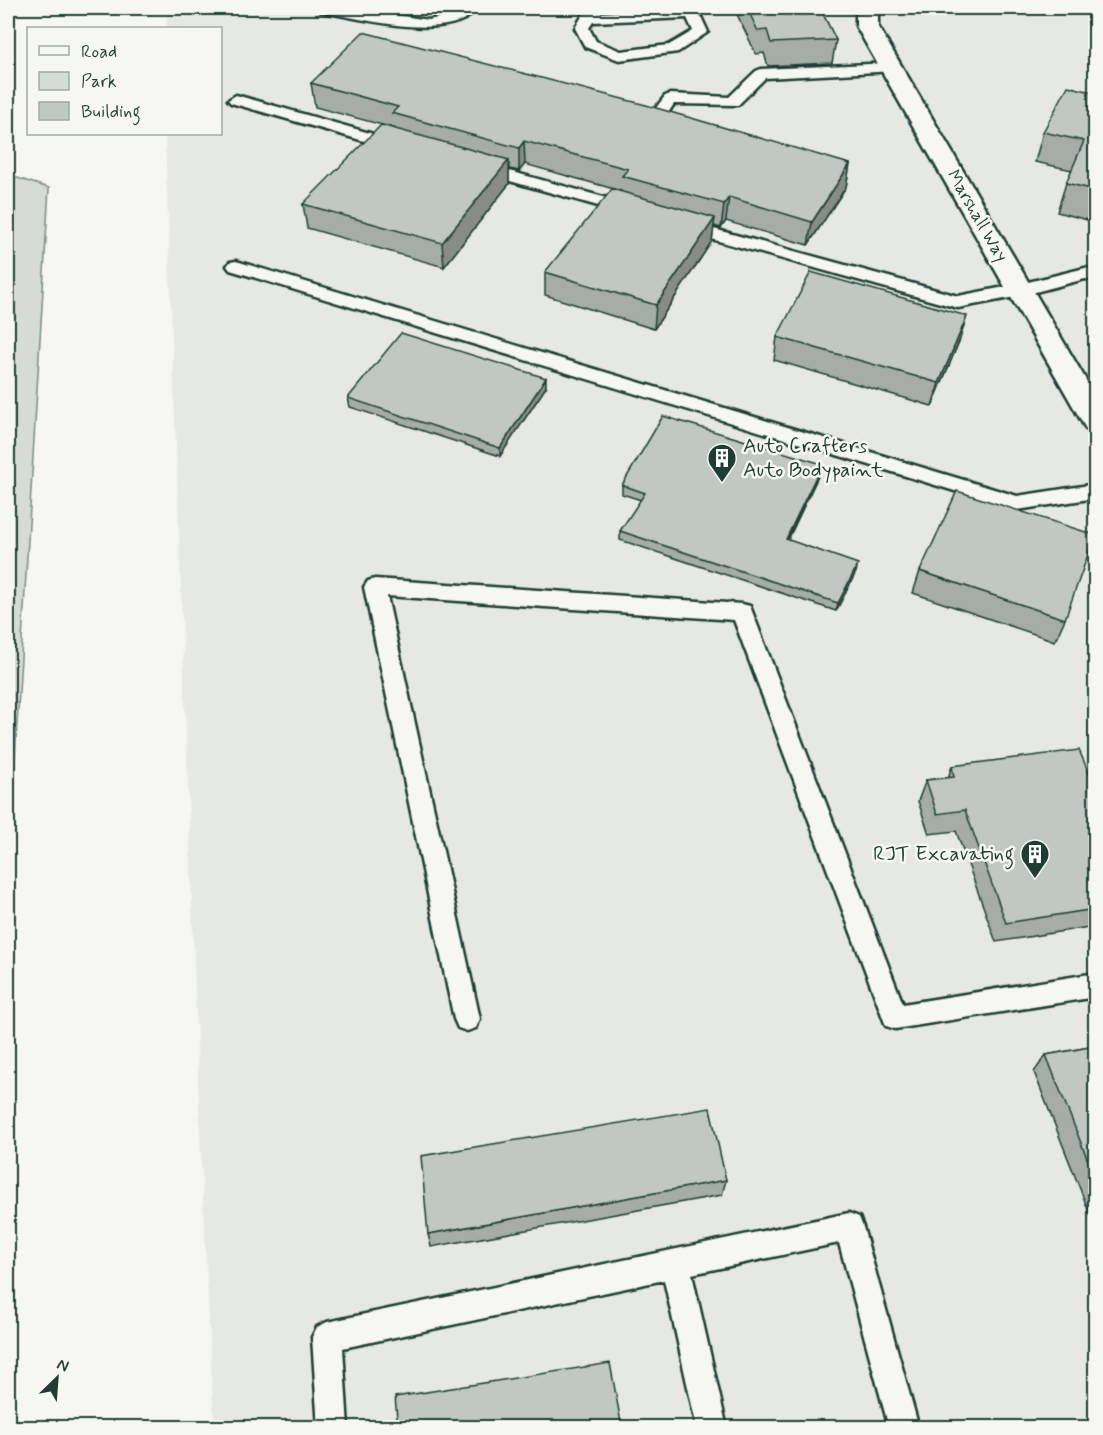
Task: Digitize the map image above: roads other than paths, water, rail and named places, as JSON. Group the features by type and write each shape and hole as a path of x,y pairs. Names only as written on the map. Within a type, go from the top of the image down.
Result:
{"street":[{"name":"Marshall Way","path":"867,8 867,26 1095,422"}],"lane":[{"path":"322,8 429,24 463,16 471,8"},
{"path":"691,10 701,32 673,49 619,56 590,45 582,28 591,13 691,10"},
{"path":"660,113 670,99 733,102 761,74 891,68"},
{"path":"236,100 420,152"},
{"path":"466,165 650,216"},
{"path":"673,222 958,302 1020,290 1085,273 1095,276"},
{"path":"236,266 1017,503 1095,490"},
{"path":"467,1019 375,587 742,612 895,1017 1095,985"},
{"path":"333,1428 327,1337 849,1227 904,1428"},
{"path":"675,1263 712,1428"}],"place":[{"name":"Auto Crafters Auto Bodypaint","path":"722,484"},
{"name":"RJT Excavating","path":"1035,880"}]}
